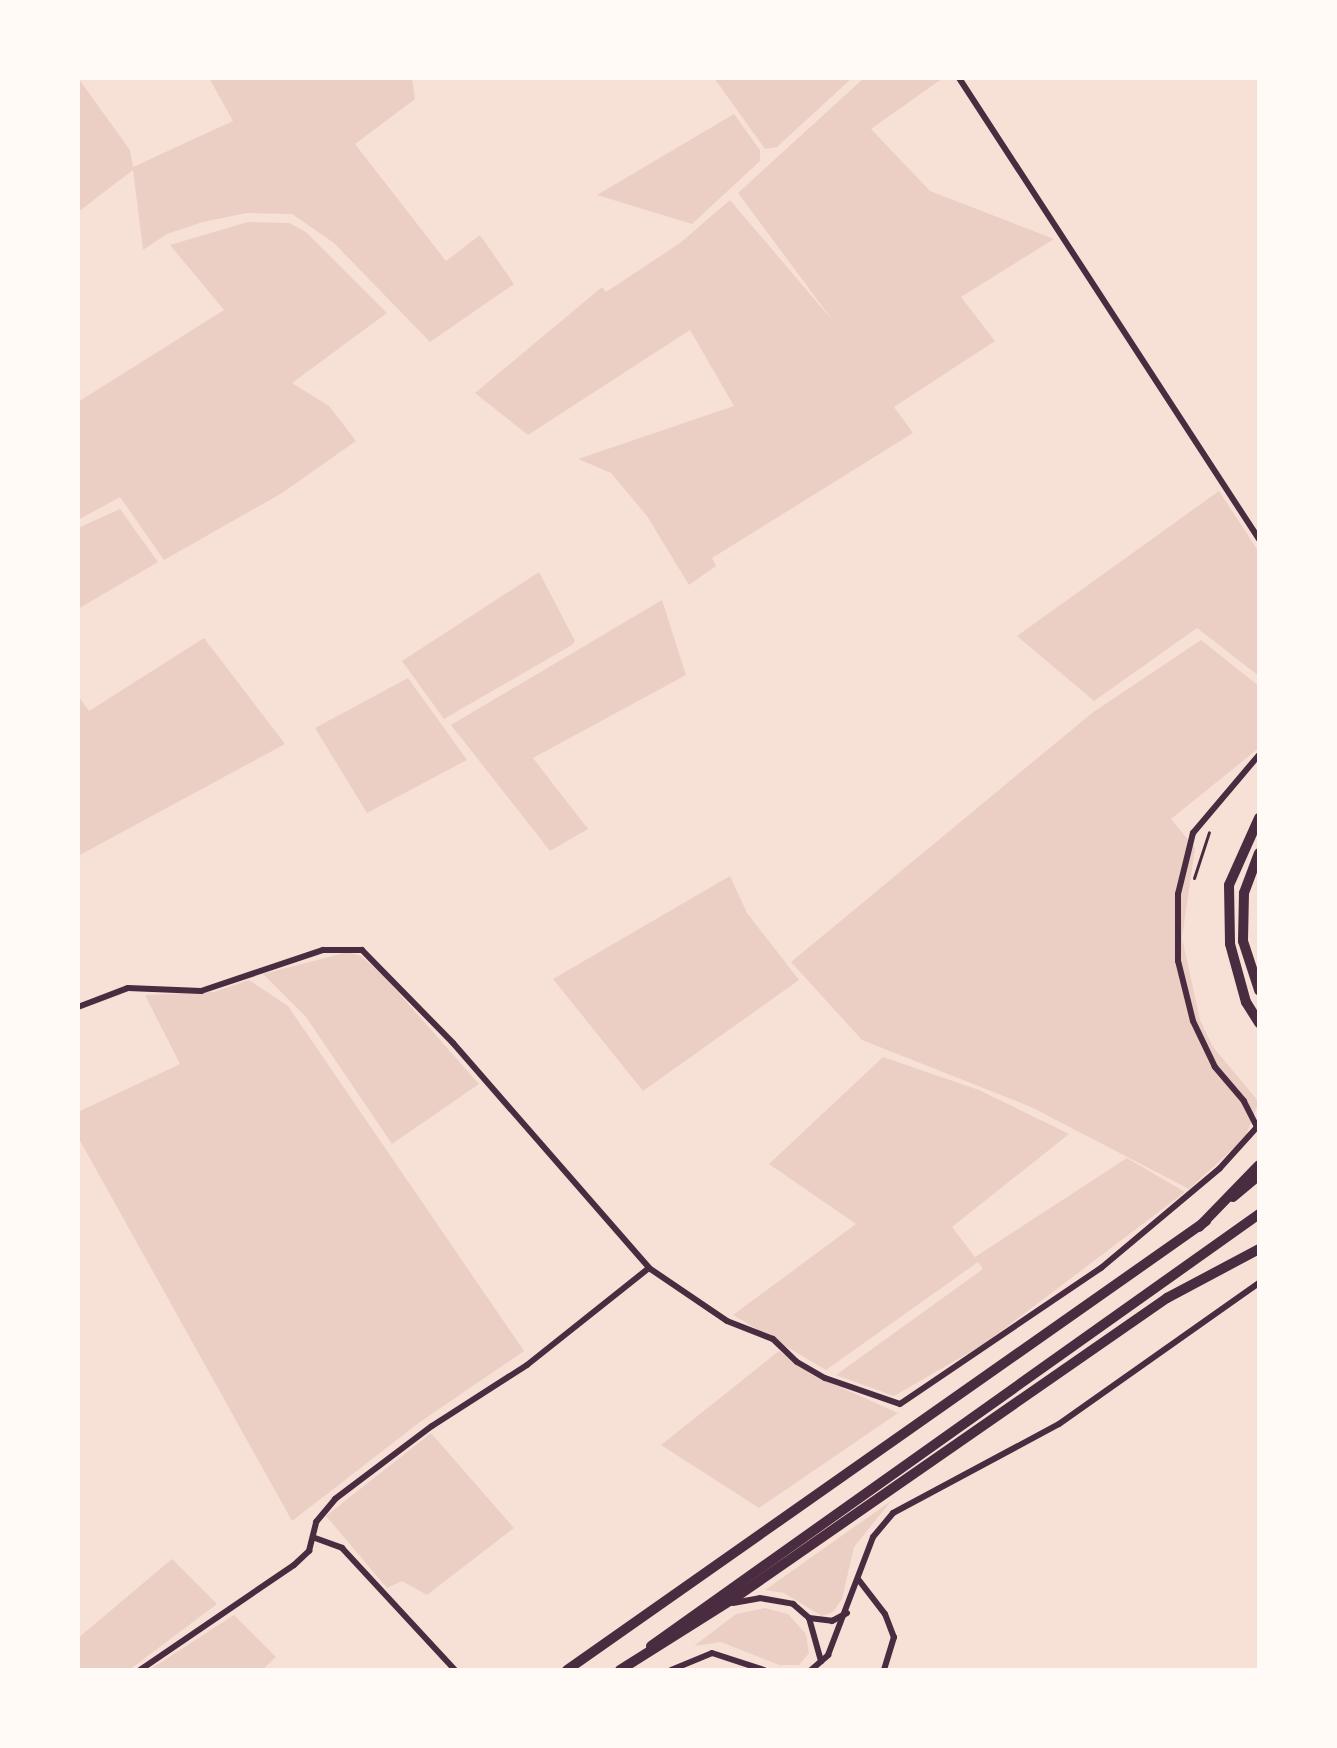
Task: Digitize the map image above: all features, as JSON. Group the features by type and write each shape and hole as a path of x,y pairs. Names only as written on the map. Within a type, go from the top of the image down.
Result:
{"main road":[{"path":"1259,818 1229,885 1230,944 1246,1002 1259,1023"},
{"path":"1259,853 1244,893 1243,941 1259,990"},
{"path":"1199,1227 1259,1165"},
{"path":"567,1670 1199,1227 1259,1175"},
{"path":"618,1670 1259,1214"},
{"path":"618,1670 725,1604 1167,1298 1259,1249"}],"street":[{"path":"959,78 1259,539"},
{"path":"78,1007 128,988 201,991 323,950 362,950 453,1043 649,1268 727,1321 773,1339 797,1362 825,1378 900,1404 1101,1268 1220,1168 1257,1127 1244,1101 1215,1067 1193,1021 1178,961 1178,894 1193,833 1259,755"},
{"path":"140,1670 294,1565 315,1538 322,1510 335,1499 432,1426 527,1365 649,1268"},
{"path":"811,1670 821,1661 848,1613 873,1537 893,1513 1059,1424 1259,1283"},
{"path":"315,1538 342,1548 455,1670"},
{"path":"858,1579 885,1614 894,1637 884,1670"},
{"path":"725,1604 777,1600 793,1604 809,1618 821,1661"},
{"path":"809,1618 832,1621 848,1613"},
{"path":"671,1670 712,1653 764,1670"}],"path":[{"path":"1191,888 1213,823"}],"shaded area":[{"path":"78,78 130,150 133,167 233,121 209,78 412,78 415,99 355,144 446,261 480,235 514,284 430,342 334,243 292,214 247,213 203,222 167,234 143,250 133,170 78,212"},
{"path":"714,78 852,78 777,147 765,149"},
{"path":"864,78 943,78 871,129 930,191 1054,239 961,297 995,341 894,407 913,433 712,558 716,566 689,585 647,516 611,473 578,459 734,406 690,330 528,435 475,393 602,287 606,292 680,243 730,200 833,321 738,193"},
{"path":"734,114 760,150 760,161 692,224 597,195"},
{"path":"248,222 289,223 306,232 387,313 292,383 329,406 356,441 282,493 164,560 120,497 78,520 78,402 224,310 170,245"},
{"path":"1219,491 1259,552 1259,676 1197,628 1094,701 1017,636"},
{"path":"120,509 158,562 78,609 78,528"},
{"path":"539,572 575,641 444,719 402,661"},
{"path":"662,600 686,675 533,758 588,829 550,851 451,725"},
{"path":"204,638 285,744 78,856 78,696 89,711"},
{"path":"1201,640 1259,686 1259,748 1171,819 1195,848 1182,938 1200,1020 1213,1047 1259,1102 1245,1138 1189,1189 1031,1107 862,1040 791,962 1092,713"},
{"path":"408,678 467,760 367,813 315,728"},
{"path":"730,876 747,913 799,980 643,1091 553,979"},
{"path":"348,952 361,956 381,973 479,1084 392,1144 306,1017 263,974"},
{"path":"249,980 288,1006 524,1351 420,1422 292,1521 78,1137 78,1112 180,1064 145,995 214,992"},
{"path":"883,1057 979,1090 1069,1134 952,1227 975,1257 1127,1158 1185,1192 984,1344 894,1396 836,1375 983,1269 978,1262 826,1370 733,1315 856,1224 769,1164"},
{"path":"779,1351 813,1375 898,1413 759,1508 661,1445"},
{"path":"431,1433 514,1528 427,1595 402,1581 387,1588 326,1516"},
{"path":"891,1501 854,1547 842,1599 833,1612 822,1616 784,1593 765,1590"},
{"path":"172,1559 217,1604 129,1670 78,1670 78,1638"},
{"path":"765,1608 788,1614 806,1634 809,1653 799,1665 779,1665 721,1642 694,1646 736,1614"},
{"path":"234,1615 276,1657 262,1670 149,1670"}]}
